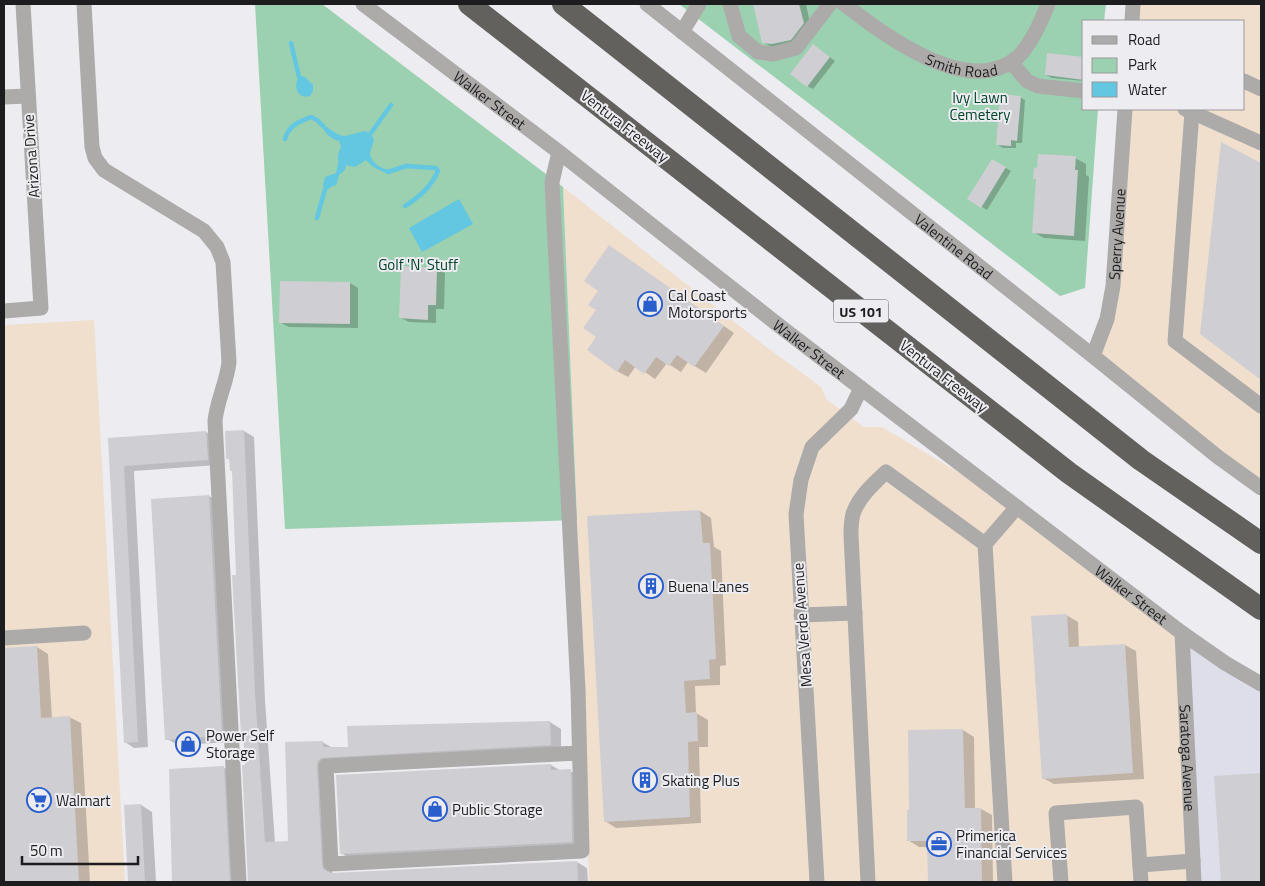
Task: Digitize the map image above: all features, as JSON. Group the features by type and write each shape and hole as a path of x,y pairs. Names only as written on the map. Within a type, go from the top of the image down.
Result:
{"highway":[{"name":"Ventura Freeway","path":"469,4 1070,473 1261,609"},
{"path":"563,4 1141,460 1261,543"}],"street":[{"name":"Arizona Drive","path":"4,311 41,308 23,4"},
{"path":"84,4 92,146 95,158 104,170 204,231 217,247 223,262 229,362 228,376 216,411 215,421 239,882"},
{"name":"Walker Street","path":"363,4 559,152 861,388 1182,633 1225,663 1261,684"},
{"name":"Valentine Road","path":"647,4 1093,356 1218,458 1261,488"},
{"path":"682,32 699,4"},
{"path":"730,4 739,36 758,52 773,54 796,48 830,4"},
{"name":"Smith Road","path":"844,4 895,42 951,66 986,70 997,69 1011,62 1027,81 1038,86 1082,91"},
{"path":"1011,62 1031,40 1048,4"},
{"path":"1132,20 1133,4"},
{"path":"1245,81 1261,89"},
{"path":"4,97 28,96"},
{"name":"Sperry Avenue","path":"1093,356 1107,319 1113,286 1125,110"},
{"path":"1261,143 1188,110 1175,341 1261,406"},
{"path":"559,152 552,182 578,690 578,753 582,851 331,864 326,766 578,753"},
{"name":"Mesa Verde Avenue","path":"817,882 796,514 801,480 812,447 850,410 861,388"},
{"path":"868,882 850,535 853,514 863,496 886,472 985,544"},
{"path":"1005,882 985,544 1017,507"},
{"path":"801,616 854,613"},
{"path":"4,638 84,633"},
{"name":"Saratoga Avenue","path":"1182,633 1194,882"},
{"path":"1060,882 1056,813 1136,807 1141,882"},
{"path":"1140,864 1193,861"}],"shaded area":[{"path":"1133,4 1261,4 1261,488 1093,356 1101,338 1125,110 1245,110 1245,20 1132,20"},
{"path":"563,187 765,346 821,387 827,400 864,427 882,427 1017,507 1182,633 1194,882 589,882 577,520"},
{"path":"94,320 125,882 4,882 4,325"},
{"path":"1182,633 1261,684 1261,882 1194,882"}],"green space":[{"name":"Golf 'N' Stuff","path":"255,4 322,4 563,187 577,520 285,529"},
{"name":"Ivy Lawn Cemetery","path":"679,4 1106,4 1104,20 1082,20 1082,110 1098,110 1085,288 1060,296"}],"water":[{"path":"301,76 305,77 313,85 313,91 310,96 301,96 297,90 298,79"},
{"path":"324,125 337,134 344,136 366,131 373,137 374,141 370,153 371,157 377,165 389,170 388,174 373,167 366,160 355,167 346,165 345,170 339,175 336,186 334,185 327,190 323,186 325,177 336,173 341,146 339,141 331,138 325,132 322,127"},
{"path":"459,199 473,224 422,252 409,228"}],"building":[{"path":"753,4 799,4 804,23 791,40 772,44 762,43"},
{"path":"813,44 830,57 807,87 790,74"},
{"path":"1047,53 1082,57 1082,80 1045,75"},
{"path":"1000,94 1021,96 1017,141 1011,140 1011,146 996,145"},
{"path":"1221,142 1261,163 1261,380 1200,334"},
{"path":"1038,154 1076,156 1075,170 1078,170 1074,236 1032,233 1036,179 1033,179 1034,167 1037,168"},
{"path":"992,159 1006,167 981,208 967,199"},
{"path":"609,245 724,326 694,367 677,355 669,366 656,357 644,374 625,360 617,372 587,350 596,337 583,328 596,310 588,305 598,291 584,281"},
{"path":"401,266 437,268 436,305 428,305 428,320 399,318"},
{"path":"280,281 350,282 350,324 279,323"},
{"path":"244,430 255,693 265,842 288,841 285,742 323,741 323,747 348,747 347,726 550,721 551,745 321,758 317,766 322,864 323,869 331,873 577,861 578,881 248,882 242,765 245,765 243,735 241,735 232,575 236,575 232,471 230,471 229,459 226,459 225,431"},
{"path":"206,431 208,460 124,466 138,742 124,743 108,438"},
{"path":"209,495 222,736 165,740 151,499"},
{"name":"Buena Lanes","path":"700,510 703,543 710,543 716,659 709,660 710,679 684,681 686,713 697,712 698,741 688,742 690,817 604,822 587,516"},
{"path":"1067,614 1069,647 1125,644 1133,773 1042,779 1031,616"},
{"name":"Walmart","path":"37,646 41,718 70,716 79,882 4,882 4,648"},
{"path":"963,729 965,808 981,808 982,882 928,882 927,841 907,841 907,810 909,810 908,730"},
{"path":"551,764 551,770 571,769 572,842 340,854 336,775"},
{"path":"224,766 230,882 172,882 169,769"},
{"path":"1261,773 1261,882 1221,882 1214,776"},
{"path":"141,804 145,882 128,882 124,805"}],"waterway":[{"path":"291,43 299,77"},
{"path":"371,133 391,105"},
{"path":"285,139 292,127 311,117 323,126"},
{"path":"388,172 406,166 436,168 438,171 424,191 405,206"},
{"path":"317,218 325,189"}],"place":[{"name":"Cal Coast Motorsports","path":"650,304"},
{"name":"Buena Lanes","path":"651,586"},
{"name":"Power Self Storage","path":"188,744"},
{"name":"Skating Plus","path":"645,780"},
{"name":"Walmart","path":"39,800"},
{"name":"Public Storage","path":"435,809"},
{"name":"Primerica Financial Services","path":"939,844"}]}
